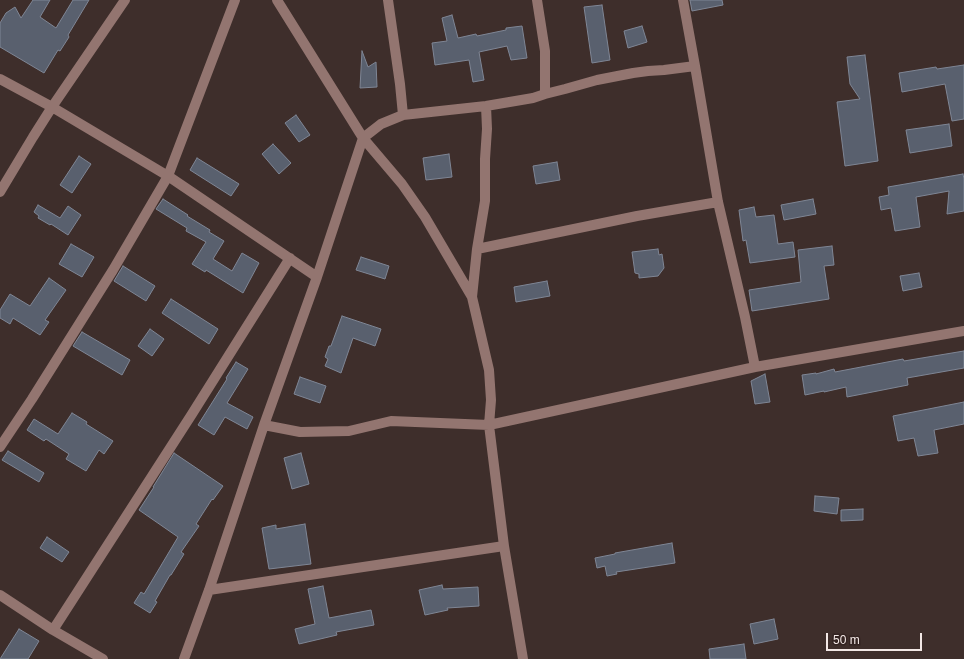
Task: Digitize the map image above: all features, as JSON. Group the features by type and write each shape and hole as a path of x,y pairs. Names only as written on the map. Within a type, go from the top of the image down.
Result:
{"street":[{"path":"0,192 52,107 125,0"},
{"path":"0,446 32,399 113,270 168,176 235,0"},
{"path":"277,0 363,138 402,184 425,218 472,297 489,370 489,425 504,546 523,659"},
{"path":"388,0 403,115"},
{"path":"537,0 545,51 545,94"},
{"path":"683,0 718,202 755,367"},
{"path":"184,659 209,590 264,425 317,277 363,138 381,124 403,115 486,106 533,98 598,80 648,70 664,70 695,66"},
{"path":"0,79 52,107 168,176 317,277"},
{"path":"472,297 485,200 487,129 486,106"},
{"path":"478,249 637,216 718,202"},
{"path":"53,630 290,258"},
{"path":"264,425 300,432 349,431 391,421 489,425 755,367 964,332"},
{"path":"209,590 504,546"},
{"path":"0,595 53,630 103,659"}],"building":[{"path":"33,0 50,0 40,17 56,28 73,0 89,0 68,35 69,37 60,51 58,50 44,73 0,47 0,23 6,13 15,7 21,18"},
{"path":"690,0 722,0 723,5 692,11"},
{"path":"602,5 610,60 592,63 584,7"},
{"path":"452,15 458,38 476,34 477,36 506,30 506,28 522,26 527,58 511,60 507,46 479,52 484,80 473,82 469,60 435,65 432,43 447,41 442,18"},
{"path":"642,26 647,42 628,48 624,31"},
{"path":"362,51 368,67 376,62 377,87 360,88"},
{"path":"865,55 878,161 845,166 837,102 860,99 850,84 847,57"},
{"path":"964,65 964,119 952,121 945,84 902,92 899,73 936,67 937,69"},
{"path":"296,115 310,135 299,142 285,123"},
{"path":"949,124 952,146 910,153 906,130"},
{"path":"273,144 291,163 279,174 262,154"},
{"path":"449,154 452,177 426,180 423,158"},
{"path":"79,156 91,164 72,193 60,185"},
{"path":"197,158 239,184 231,196 190,170"},
{"path":"557,162 560,180 536,184 533,166"},
{"path":"963,174 964,211 947,214 949,191 916,197 920,227 895,231 891,208 881,210 879,197 889,195 888,187"},
{"path":"163,199 224,241 213,259 232,271 242,253 259,263 243,293 206,270 205,272 192,264 206,242 186,231 187,228 156,209"},
{"path":"813,199 816,214 784,220 781,205"},
{"path":"38,205 60,218 68,206 81,215 68,235 38,218 39,216 34,212"},
{"path":"754,207 756,217 774,215 778,244 793,242 795,257 750,263 746,240 743,241 739,210"},
{"path":"71,244 94,257 82,277 59,264"},
{"path":"832,246 834,265 824,266 829,299 752,311 749,290 801,282 798,250"},
{"path":"658,249 659,255 662,254 664,268 658,276 639,278 639,274 635,273 632,252"},
{"path":"361,257 389,266 385,279 356,270"},
{"path":"123,266 155,286 146,301 114,281"},
{"path":"919,273 922,287 903,291 900,276"},
{"path":"49,278 66,290 45,320 49,322 40,335 13,318 10,324 0,318 0,310 10,294 30,306"},
{"path":"547,281 550,296 516,302 514,287"},
{"path":"171,299 218,329 209,344 162,313"},
{"path":"342,316 381,329 375,346 353,338 341,373 325,366 328,359 325,357 329,346 331,346"},
{"path":"150,329 164,339 152,356 138,346"},
{"path":"82,332 130,360 122,375 73,346"},
{"path":"964,351 964,368 907,378 908,385 847,397 846,387 805,395 802,375 816,374 834,369 835,372 903,359 904,361"},
{"path":"236,362 248,369 227,403 253,417 247,429 225,417 214,435 198,425"},
{"path":"765,374 770,402 755,404 751,381"},
{"path":"300,377 326,386 320,403 294,394"},
{"path":"964,402 964,424 934,430 938,453 918,456 914,438 898,441 893,416"},
{"path":"72,413 113,441 104,454 99,450 86,471 66,459 69,454 46,439 44,441 27,430 34,419 58,434"},
{"path":"8,451 44,473 39,482 2,460"},
{"path":"174,453 223,486 213,500 212,499 196,524 199,526 181,552 184,554 155,601 157,602 150,613 134,603 141,592 144,594 178,537 139,510"},
{"path":"301,453 309,484 292,489 284,458"},
{"path":"815,496 839,498 837,514 814,511"},
{"path":"863,509 863,520 841,521 841,510"},
{"path":"305,524 311,564 269,569 262,528 276,525 276,529"},
{"path":"47,537 69,552 62,562 40,548"},
{"path":"672,543 675,563 616,572 617,574 607,576 605,566 597,568 595,558"},
{"path":"442,585 443,589 478,587 479,606 447,608 448,610 425,615 419,590"},
{"path":"323,586 329,618 371,610 374,625 336,632 337,635 299,644 295,629 315,624 308,589"},
{"path":"774,619 778,639 754,644 750,624"},
{"path":"19,629 39,641 28,659 0,659"},
{"path":"744,644 746,659 710,659 709,649"}]}
